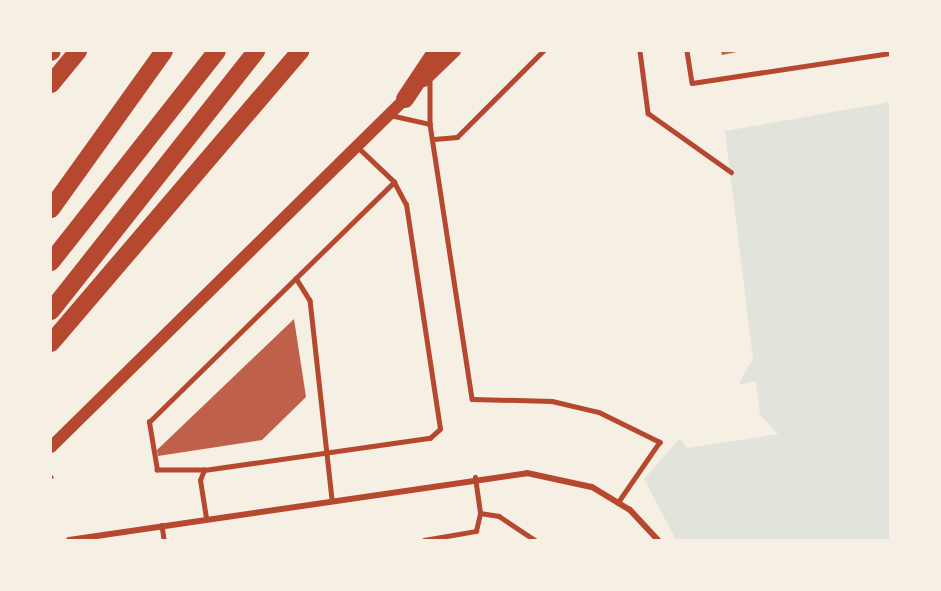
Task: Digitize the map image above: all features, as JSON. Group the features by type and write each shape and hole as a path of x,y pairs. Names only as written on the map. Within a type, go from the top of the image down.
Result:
{"highway":[{"path":"51,84 78,51"},
{"path":"51,208 164,51"},
{"path":"51,262 217,51"},
{"path":"51,311 256,51"},
{"path":"51,343 300,51"},
{"path":"405,99 437,51"}],"main road":[{"path":"51,447 455,51"}],"street":[{"path":"74,540 332,498 511,473 546,474 579,482 618,503 658,540"}],"lane":[{"path":"434,139 458,137 543,51"},
{"path":"640,51 648,113 731,172"},
{"path":"687,51 692,83 890,53"},
{"path":"430,75 430,124 472,399 552,401 598,412 660,442 618,503"},
{"path":"390,116 430,124"},
{"path":"357,147 394,182 406,205 440,429 430,438 204,470 157,470 151,456 148,422 394,182"},
{"path":"296,278 310,300 322,384 326,452 332,498"},
{"path":"204,470 200,480 206,518"},
{"path":"424,540 476,531 480,513 475,477"},
{"path":"480,513 499,516 536,540"},
{"path":"162,525 164,540"}],"shaded area":[{"path":"890,102 890,540 676,540 644,479 680,438 687,448 778,434 760,415 756,381 738,385 753,359 725,131"}],"building":[{"path":"721,51 737,51 737,52 722,55"},
{"path":"294,319 306,397 262,440 158,456 157,450"}]}
